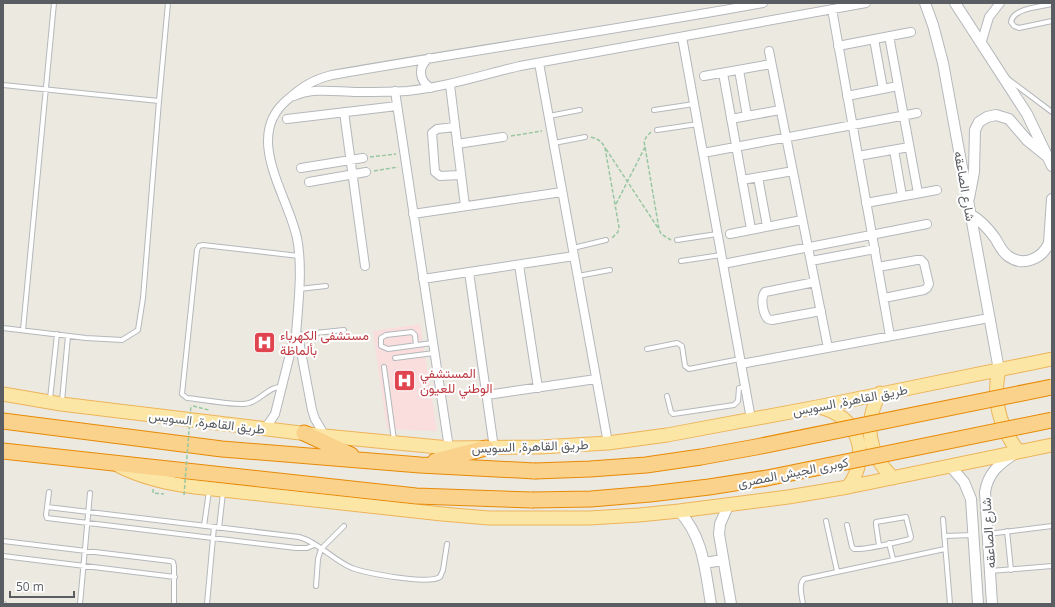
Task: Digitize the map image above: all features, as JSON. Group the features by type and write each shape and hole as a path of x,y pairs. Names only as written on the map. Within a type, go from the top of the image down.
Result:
{"highway":[{"name":"طريق القاهرة, السويس","path":"3,421 222,449 420,465 534,471 590,469 638,465 701,457 764,446 1052,387"},
{"name":"كوبرى الجيش المصرى","path":"111,462 416,496 532,500 591,499 709,487 767,478 1052,420"},
{"path":"304,433 361,460"},
{"path":"420,465 490,448"},
{"path":"3,450 111,462"}],"main road":[{"name":"طريق القاهرة, السويس","path":"3,394 56,403 262,429 394,443 449,448 555,447 608,443 667,435 817,407 1052,359"},
{"path":"999,370 996,385 997,409 1005,431 1018,451"},
{"path":"880,393 872,410 870,429 871,438 879,460 893,478"},
{"path":"817,407 826,409 841,417 853,430 857,438 859,446 859,464 853,480 848,487"},
{"path":"111,462 154,480 181,486 434,514 489,518 589,518 639,515 728,506 848,487 1052,445"}],"street":[{"path":"262,429 269,423 275,414 292,342 296,335 299,290 299,256 296,234 271,166 268,148 270,126 274,114 282,104 305,85 325,77 429,58 590,33 763,3"},
{"path":"288,99 304,92 322,90 356,92 431,88 539,63 866,3"},
{"name":"شارع الصاعقه","path":"925,3 944,63 999,370"},
{"path":"955,3 980,44 1027,114 1050,162"},
{"path":"980,44 990,17 1000,3"},
{"path":"832,9 890,336"},
{"path":"838,46 911,32"},
{"path":"889,36 918,193"},
{"path":"682,37 751,419"},
{"path":"874,39 883,89"},
{"path":"769,51 828,348"},
{"path":"429,58 422,65 420,74 424,82 431,88"},
{"path":"539,63 608,443"},
{"path":"704,76 771,64"},
{"path":"739,70 747,116"},
{"path":"723,73 751,229"},
{"path":"450,84 465,206"},
{"path":"847,96 898,86"},
{"path":"395,91 449,448"},
{"path":"287,118 397,106"},
{"path":"731,119 780,110"},
{"path":"344,112 364,266"},
{"path":"703,153 917,113"},
{"path":"1050,162 1030,143 1009,119 996,115 983,119 977,126 974,135 974,172 969,209 990,231 1006,255 1015,260 1026,261 1036,258 1047,248 1049,243 1052,199"},
{"path":"455,127 437,129 432,133 435,172 440,176 461,175"},
{"path":"457,144 503,137"},
{"path":"858,156 909,147"},
{"path":"894,150 902,196"},
{"path":"301,168 363,158"},
{"path":"331,163 333,178"},
{"path":"742,180 793,171"},
{"path":"309,182 366,172"},
{"path":"758,177 767,226"},
{"path":"866,202 937,190"},
{"path":"413,214 562,192"},
{"path":"730,234 802,220"},
{"path":"722,259 808,247 927,224"},
{"path":"811,261 875,249"},
{"path":"423,279 519,264 573,252"},
{"path":"878,267 917,260 921,260 924,263 928,284 927,288 924,290 884,298"},
{"path":"519,264 538,388"},
{"path":"469,272 487,396 490,448"},
{"path":"815,282 764,292 762,297 765,316 772,320 821,311"},
{"path":"740,362 828,348 989,318"},
{"path":"296,335 299,341 312,410 315,419 325,436"},
{"path":"487,396 596,379"},
{"name":"شارع الصاعقه","path":"992,604 985,498 988,481 998,466 1018,451"},
{"name":"شارع الصاعقه","path":"951,466 964,482 969,493 978,604"},
{"path":"728,506 720,524 719,534 731,604"},
{"path":"679,511 687,519 698,538 711,604"},
{"path":"973,535 988,534"},
{"path":"704,563 723,560"}],"lane":[{"path":"24,330 54,3"},
{"path":"3,328 68,336 122,340 138,330 143,298 168,3"},
{"path":"1052,4 1018,11 1013,16 1011,22 1014,26 1020,28 1052,21"},
{"path":"1001,74 1052,112"},
{"path":"3,85 159,101"},
{"path":"654,110 694,104"},
{"path":"548,116 580,110"},
{"path":"657,130 698,124"},
{"path":"553,143 585,137"},
{"path":"677,240 717,234"},
{"path":"573,252 606,240"},
{"path":"282,387 275,387 255,401 243,404 187,398 182,394 197,252 198,248 203,245 299,256"},
{"path":"681,261 722,259"},
{"path":"577,276 610,270"},
{"path":"299,290 326,286"},
{"path":"296,335 344,330"},
{"path":"416,345 412,332 386,335 380,340 381,346 386,349 432,343"},
{"path":"56,403 57,334"},
{"path":"56,403 68,336"},
{"path":"647,349 680,344 682,346 685,366 688,369 740,362"},
{"path":"395,358 434,353"},
{"path":"384,367 394,443"},
{"path":"667,396 671,412 676,414 734,405 738,401 739,388 745,387"},
{"path":"204,526 209,488"},
{"path":"207,604 214,537 224,490"},
{"path":"49,492 46,515 47,518 296,548 307,548 314,545"},
{"path":"80,604 90,493"},
{"path":"47,507 299,537 308,539 314,545 352,568 375,574 420,580 432,580 440,577 443,570 447,544"},
{"path":"846,525 851,544 854,549 880,545 911,539 906,517 876,522 880,545"},
{"path":"943,519 950,604"},
{"path":"826,521 837,571"},
{"path":"316,586 318,559 321,549 344,526"},
{"path":"988,534 1052,526"},
{"path":"1007,531 1011,570"},
{"path":"944,536 973,535"},
{"path":"3,541 173,562 175,577 174,604"},
{"path":"889,543 893,559"},
{"path":"803,604 800,586 804,579 945,549"},
{"path":"3,556 175,577"},
{"path":"990,571 1052,566"}],"path":[{"path":"503,137 551,130"},
{"path":"657,130 651,132 644,141 659,229"},
{"path":"585,137 597,138 602,142 661,234 671,240 677,240"},
{"path":"615,206 645,147"},
{"path":"605,148 619,227 618,232 611,239 606,240"},
{"path":"363,158 404,152"},
{"path":"366,172 406,166"},
{"path":"184,495 191,405 209,410"}],"shaded area":[{"name":"المستشفي الوطني للعيون","path":"420,324 437,431 387,429 373,331"}],"place":[{"name":"مستشفى الكهرباء بألماظة","path":"264,342"},
{"name":"المستشفي الوطني للعيون","path":"404,380"}]}
